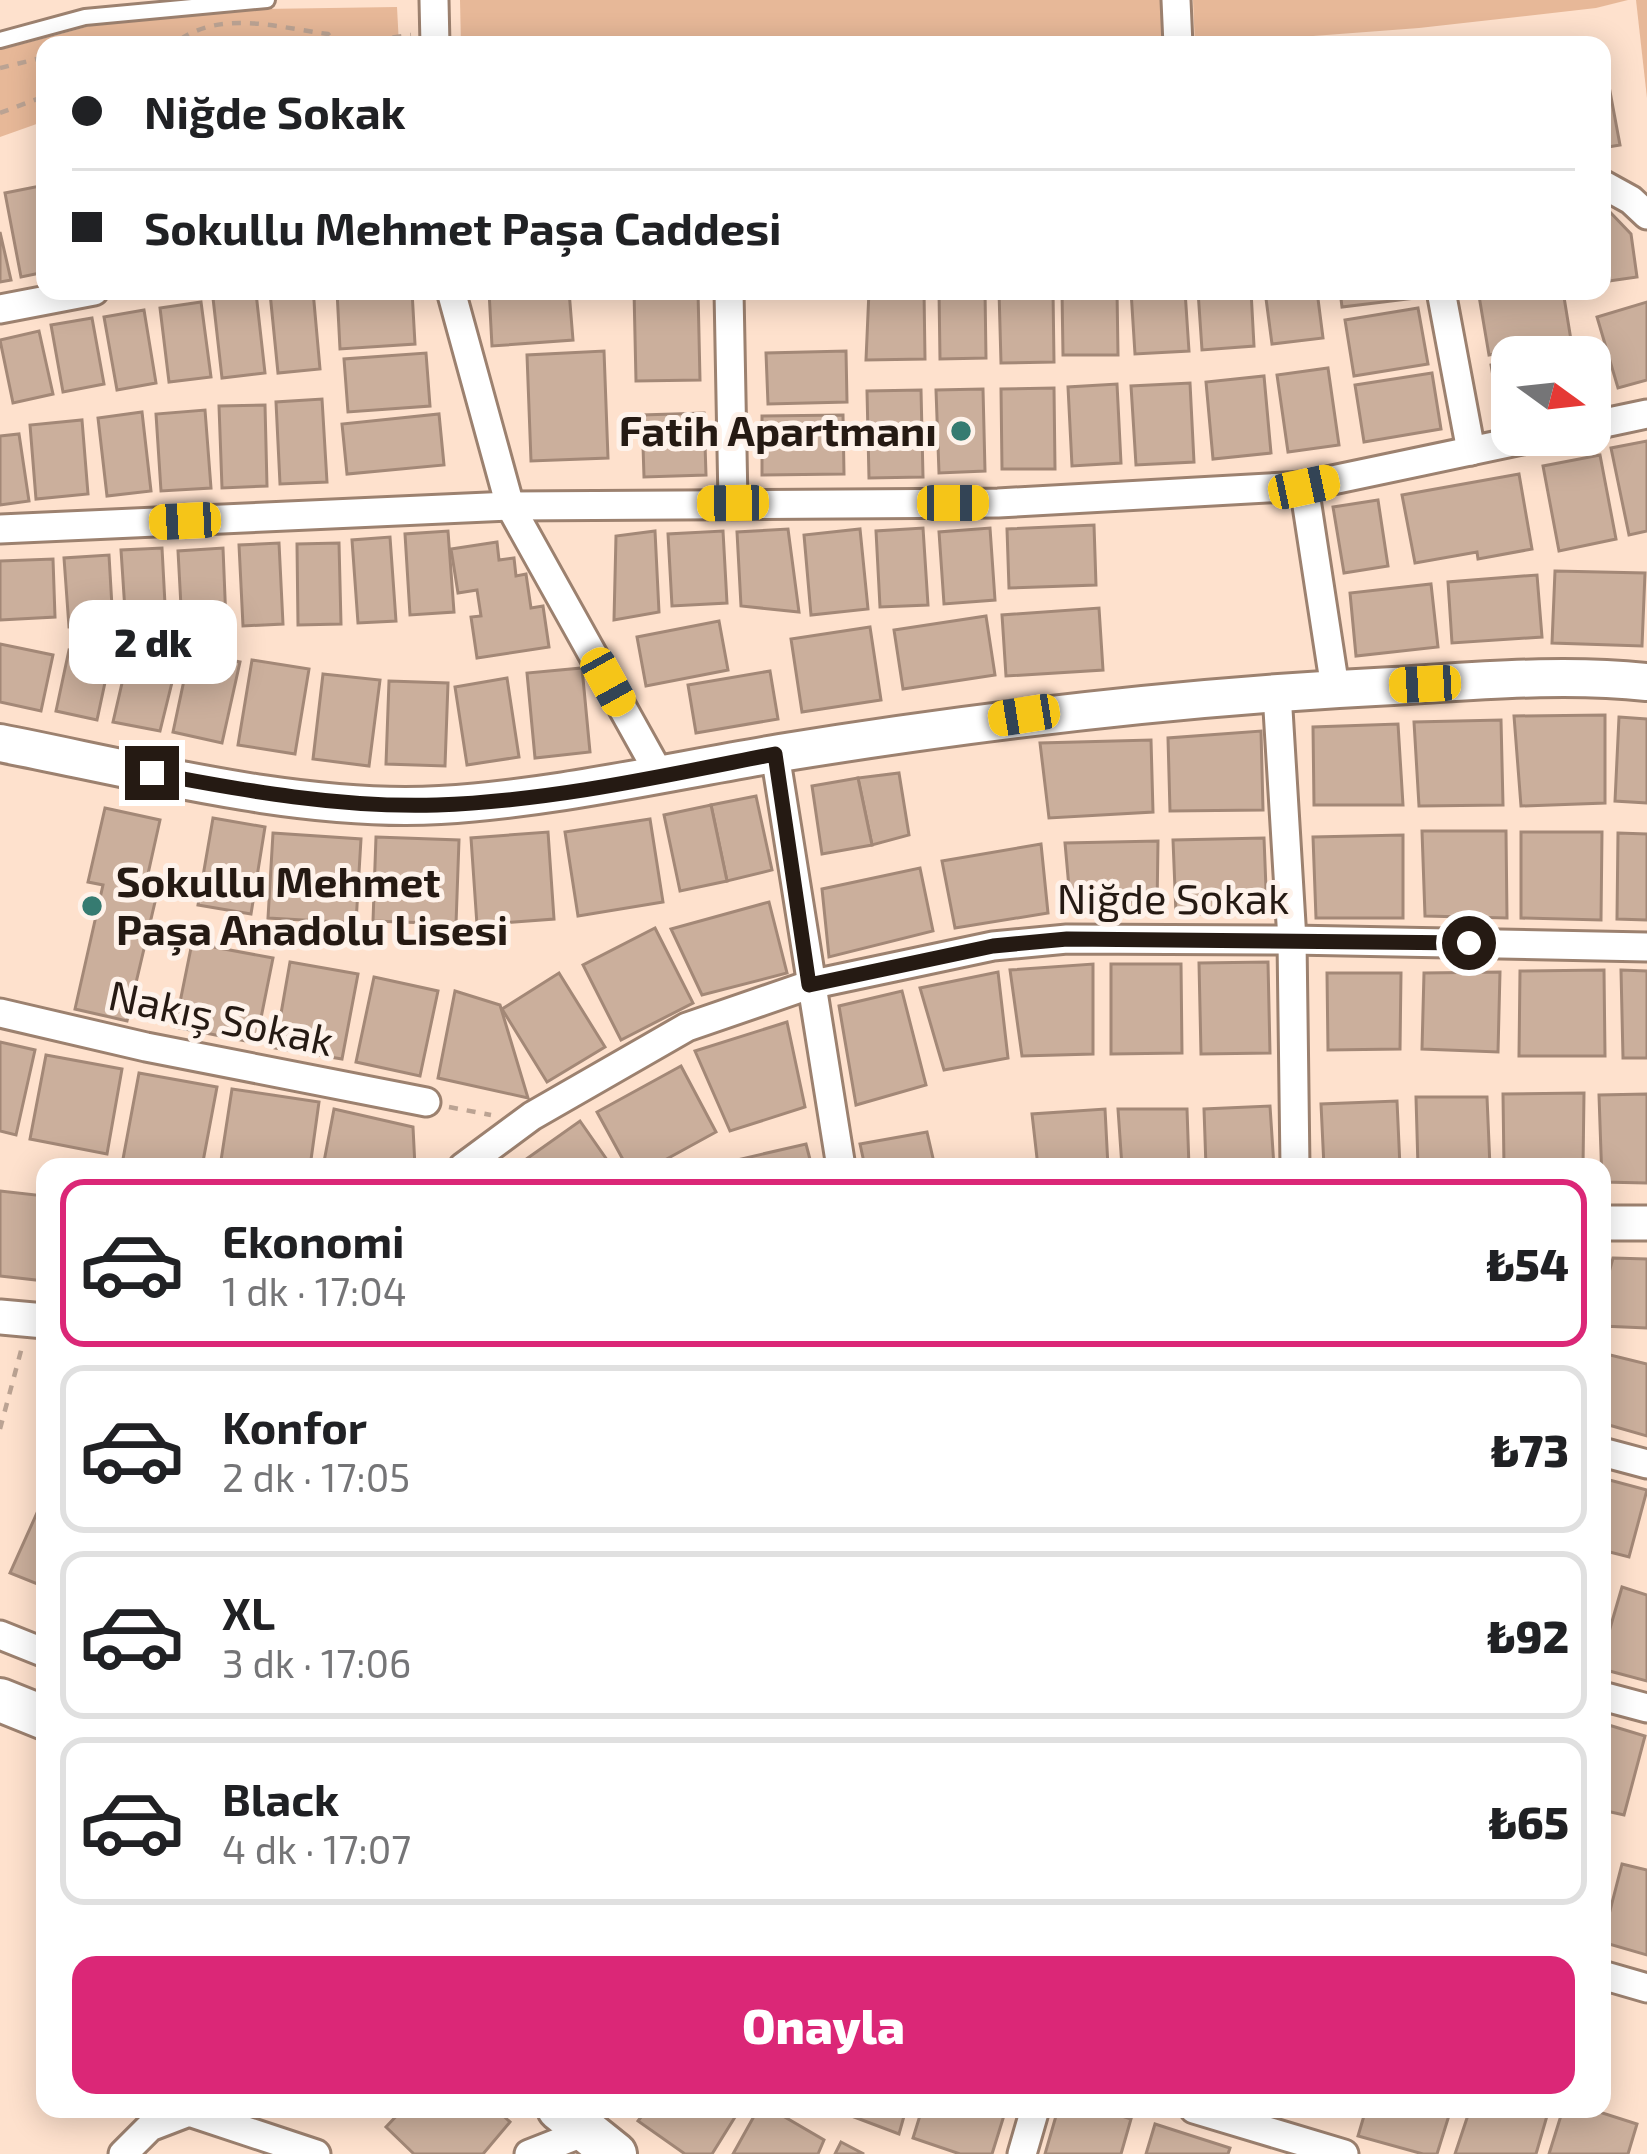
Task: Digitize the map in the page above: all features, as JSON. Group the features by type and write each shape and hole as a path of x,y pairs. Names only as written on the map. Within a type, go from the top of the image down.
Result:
{"main road":[{"path":"0,743 327,801 435,805 560,794 1024,715 1335,688 1560,677 1647,682"},
{"path":"0,1700 36,1714"}],"street":[{"path":"434,0 435,36"},
{"path":"1176,0 1178,36"},
{"path":"1611,189 1647,215"},
{"path":"0,309 47,300"},
{"path":"453,300 509,506 661,777"},
{"path":"729,300 733,503"},
{"path":"1443,300 1471,451"},
{"path":"1611,422 1647,414"},
{"path":"0,530 509,506 998,503 1304,487 1491,447"},
{"path":"1304,487 1335,688"},
{"path":"1277,693 1292,940 1295,1158"},
{"path":"775,754 839,1158"},
{"name":"Niğde Sokak","path":"475,1158 524,1122 687,1027 809,985 993,946 1067,939 1647,947"},
{"name":"Nakış Sokak","path":"0,1013 426,1102"},
{"path":"1611,1222 1647,1223"},
{"path":"1611,1454 1647,1464"},
{"path":"0,1635 36,1649"},
{"path":"1611,1698 1647,1708"},
{"path":"1611,1978 1647,1988"},
{"path":"123,2154 150,2127 173,2118"},
{"path":"207,2118 316,2154"},
{"path":"1022,2154 1032,2118"},
{"path":"1224,2118 1344,2154"},
{"path":"529,2154 586,2132"}],"lane":[{"path":"0,40 85,17 267,0"}],"path":[{"path":"187,36 198,28 248,22 330,36"},
{"path":"0,68 36,59"},
{"path":"0,112 36,99"},
{"path":"426,1102 524,1122"},
{"path":"0,1429 25,1319"}],"shaded area":[{"path":"460,0 1165,0 1165,36 461,36"},
{"path":"1193,0 1628,0 1596,8 1419,28 1314,36 1195,36"},
{"path":"1636,0 1647,0 1647,98"},
{"path":"397,7 399,36 52,36 105,22 262,9"},
{"path":"36,40 36,124 0,137 0,50"}],"building":[{"path":"1611,97 1620,145 1611,146"},
{"path":"36,187 36,274 21,277 5,193"},
{"path":"1611,213 1631,234 1637,277 1611,281"},
{"path":"0,232 11,280 0,282"},
{"path":"213,300 257,300 265,373 222,378"},
{"path":"271,300 314,300 320,369 278,373"},
{"path":"337,300 413,300 415,344 340,349"},
{"path":"489,300 570,300 573,340 492,346"},
{"path":"634,300 698,300 700,380 636,381"},
{"path":"869,300 924,300 925,359 866,360"},
{"path":"939,300 985,300 986,358 940,359"},
{"path":"999,300 1053,300 1054,362 1001,363"},
{"path":"1062,300 1117,300 1118,355 1063,355"},
{"path":"1132,300 1186,300 1189,351 1135,354"},
{"path":"1199,300 1251,300 1254,346 1202,350"},
{"path":"1266,300 1318,300 1323,338 1272,344"},
{"path":"1341,300 1400,300 1342,307"},
{"path":"1480,300 1564,300 1570,336 1491,336 1491,355"},
{"path":"201,302 211,377 169,382 160,308"},
{"path":"1647,302 1647,380 1618,388 1611,364 1611,336 1603,336 1597,317"},
{"path":"1418,308 1428,364 1354,376 1345,320"},
{"path":"144,310 156,383 117,390 104,317"},
{"path":"92,318 104,384 63,392 51,325"},
{"path":"39,331 53,394 13,403 0,340"},
{"path":"604,351 608,458 531,461 527,355"},
{"path":"846,351 847,402 768,404 766,353"},
{"path":"426,353 430,406 348,412 344,359"},
{"path":"1328,368 1339,445 1288,452 1277,375"},
{"path":"1432,373 1441,429 1364,442 1355,385"},
{"path":"1264,376 1271,453 1213,459 1206,382"},
{"path":"1190,383 1194,462 1136,465 1131,386"},
{"path":"1117,384 1121,463 1072,466 1068,387"},
{"path":"1054,388 1055,469 1002,469 1001,389"},
{"name":"Fatih Apartmanı","path":"983,389 985,471 939,473 936,390"},
{"path":"921,390 923,477 869,478 867,391"},
{"path":"322,399 327,482 280,484 276,402"},
{"path":"265,405 267,486 222,488 219,406"},
{"path":"205,410 211,488 161,491 156,414"},
{"path":"142,412 151,491 107,496 98,418"},
{"path":"704,413 706,475 644,477 642,415"},
{"path":"439,414 444,465 347,474 342,424"},
{"path":"843,415 844,474 762,475 762,416"},
{"path":"82,420 88,494 36,499 30,425"},
{"path":"19,434 29,501 0,505 0,436"},
{"path":"1647,441 1647,531 1629,535 1611,448"},
{"path":"1600,456 1616,539 1559,551 1543,466"},
{"path":"1519,474 1532,549 1415,563 1402,495"},
{"path":"1378,500 1388,566 1344,573 1333,507"},
{"path":"1094,525 1096,585 1009,588 1007,529"},
{"path":"923,528 928,605 880,607 876,531"},
{"path":"990,528 995,600 944,604 939,532"},
{"path":"788,529 799,612 741,606 737,532"},
{"path":"860,529 868,609 811,615 804,535"},
{"path":"448,531 454,612 410,615 405,534"},
{"path":"655,531 659,612 614,620 616,536"},
{"path":"723,531 727,603 672,606 668,534"},
{"path":"390,537 396,621 358,623 352,540"},
{"path":"497,542 499,560 514,558 516,576 526,574 531,608 543,606 549,647 477,658 471,617 481,616 477,590 458,593 451,549"},
{"path":"279,543 283,624 243,626 239,545"},
{"path":"339,543 341,624 298,625 297,544"},
{"path":"162,548 166,623 126,626 121,550"},
{"path":"223,548 226,622 182,625 178,551"},
{"path":"109,555 113,624 69,627 64,558"},
{"path":"53,559 55,617 0,620 0,561"},
{"path":"1555,571 1645,573 1642,646 1552,643"},
{"path":"1537,575 1542,637 1452,643 1448,582"},
{"path":"1431,584 1438,647 1356,656 1350,593"},
{"path":"1099,608 1103,670 1006,676 1002,615"},
{"path":"986,616 995,675 903,689 894,630"},
{"path":"719,621 728,670 646,686 637,637"},
{"path":"870,627 881,700 802,712 791,639"},
{"path":"0,644 53,655 41,711 0,702"},
{"path":"69,650 110,659 97,720 56,711"},
{"path":"190,652 240,662 222,743 173,732"},
{"path":"129,653 179,654 160,731 113,722"},
{"path":"252,660 309,669 295,754 238,745"},
{"path":"582,668 590,752 535,758 527,673"},
{"path":"770,671 778,719 696,733 688,685"},
{"path":"323,674 380,680 369,766 313,759"},
{"path":"507,678 519,757 467,765 455,687"},
{"path":"389,681 448,683 445,766 386,764"},
{"path":"1605,715 1605,803 1521,806 1514,716"},
{"path":"1619,717 1647,719 1647,803 1615,801"},
{"path":"1501,720 1503,805 1419,806 1414,722"},
{"path":"1398,724 1403,805 1314,805 1313,727"},
{"path":"1261,731 1263,810 1170,811 1168,738"},
{"path":"1151,740 1153,812 1049,818 1040,743"},
{"path":"899,773 909,835 872,845 858,778"},
{"path":"858,778 872,845 822,854 812,786"},
{"path":"756,796 772,870 727,881 711,805"},
{"path":"711,805 727,881 680,891 664,815"},
{"path":"105,808 160,820 146,883 159,885 127,1021 75,1009 103,885 88,882"},
{"path":"213,818 265,827 251,914 198,905"},
{"path":"650,819 663,902 578,916 565,832"},
{"path":"1422,831 1506,831 1507,918 1425,916"},
{"path":"548,832 554,919 477,925 471,838"},
{"path":"1521,832 1602,832 1601,920 1521,918"},
{"path":"273,833 361,839 356,923 268,918"},
{"path":"1618,833 1647,834 1647,920 1617,919"},
{"path":"1403,835 1403,918 1316,918 1313,837"},
{"path":"376,837 459,840 456,924 373,921"},
{"path":"1264,838 1267,914 1176,914 1173,840"},
{"path":"1158,841 1157,910 1071,910 1065,843"},
{"path":"1041,844 1048,913 955,928 942,861"},
{"path":"920,868 933,931 829,957 822,889"},
{"path":"769,902 787,973 702,995 671,929"},
{"path":"655,928 693,1003 621,1040 583,965"},
{"path":"192,943 273,958 256,1043 175,1027"},
{"path":"290,962 358,974 342,1059 275,1048"},
{"path":"1268,962 1270,1053 1201,1054 1199,963"},
{"path":"1093,964 1093,1054 1022,1056 1010,970"},
{"path":"1111,964 1181,964 1182,1053 1111,1054"},
{"path":"1604,970 1605,1056 1519,1056 1520,971"},
{"path":"1621,970 1647,971 1647,1058 1623,1058"},
{"path":"998,972 1008,1058 944,1070 920,988"},
{"path":"1500,972 1498,1052 1422,1049 1424,973"},
{"path":"559,973 605,1047 547,1082 502,1009"},
{"path":"1327,973 1401,973 1400,1049 1328,1050"},
{"path":"374,977 438,991 420,1076 356,1062"},
{"path":"455,991 500,1005 528,1098 438,1078"},
{"path":"902,991 926,1085 856,1105 839,1006"},
{"path":"787,1022 805,1107 730,1131 695,1051"},
{"path":"0,1042 35,1050 16,1135 0,1131"},
{"path":"46,1055 122,1069 107,1154 30,1139"},
{"path":"681,1066 716,1132 668,1158 622,1158 597,1112"},
{"path":"139,1073 217,1087 204,1158 123,1158"},
{"path":"232,1089 319,1102 311,1158 221,1158"},
{"path":"1584,1093 1583,1158 1504,1158 1503,1094"},
{"path":"1647,1094 1647,1183 1611,1182 1611,1158 1601,1158 1599,1095"},
{"path":"1416,1097 1487,1097 1490,1158 1418,1158"},
{"path":"1397,1101 1400,1158 1324,1158 1321,1104"},
{"path":"1270,1106 1273,1158 1206,1158 1204,1109"},
{"path":"334,1109 413,1127 415,1158 325,1158"},
{"path":"1105,1109 1108,1158 1037,1158 1032,1114"},
{"path":"1118,1109 1187,1109 1189,1158 1121,1158"},
{"path":"580,1121 606,1158 528,1158"},
{"path":"927,1132 933,1158 863,1158 860,1144"},
{"path":"806,1144 810,1158 745,1158"},
{"path":"0,1191 36,1195 36,1280 0,1276"},
{"path":"1613,1258 1647,1259 1647,1328 1611,1326"},
{"path":"1611,1355 1647,1364 1647,1436 1611,1426"},
{"path":"1611,1480 1647,1490 1629,1557 1611,1552"},
{"path":"36,1515 36,1583 10,1573"},
{"path":"1622,1587 1647,1595 1647,1681 1611,1671 1611,1625"},
{"path":"1611,1726 1645,1736 1624,1815 1611,1812"},
{"path":"1622,1864 1647,1870 1647,1955 1611,1945 1611,1907"},
{"path":"1611,2116 1637,2124 1628,2154 1549,2154 1560,2118"},
{"path":"394,2118 506,2118 510,2122 483,2154 414,2154 386,2127"},
{"path":"734,2118 712,2154 685,2154 638,2121"},
{"path":"753,2118 786,2118 824,2140 818,2154 733,2154"},
{"path":"857,2118 903,2118 899,2134"},
{"path":"919,2118 1003,2118 992,2154 960,2154 913,2138"},
{"path":"1055,2118 1131,2119 1121,2154 1045,2154"},
{"path":"1363,2118 1448,2118 1437,2154 1358,2136"},
{"path":"1467,2118 1546,2118 1536,2154 1455,2154"},
{"path":"1155,2124 1230,2148 1228,2154 1146,2154"},
{"path":"841,2142 864,2154 835,2154"}],"place":[{"name":"Fatih Apartmanı","path":"961,431"},
{"name":"Sokullu Mehmet Paşa Anadolu Lisesi","path":"92,906"}],"route":[{"path":"152,773 327,801 435,805 560,794 775,754 809,985 993,946 1067,939 1469,943"}]}
